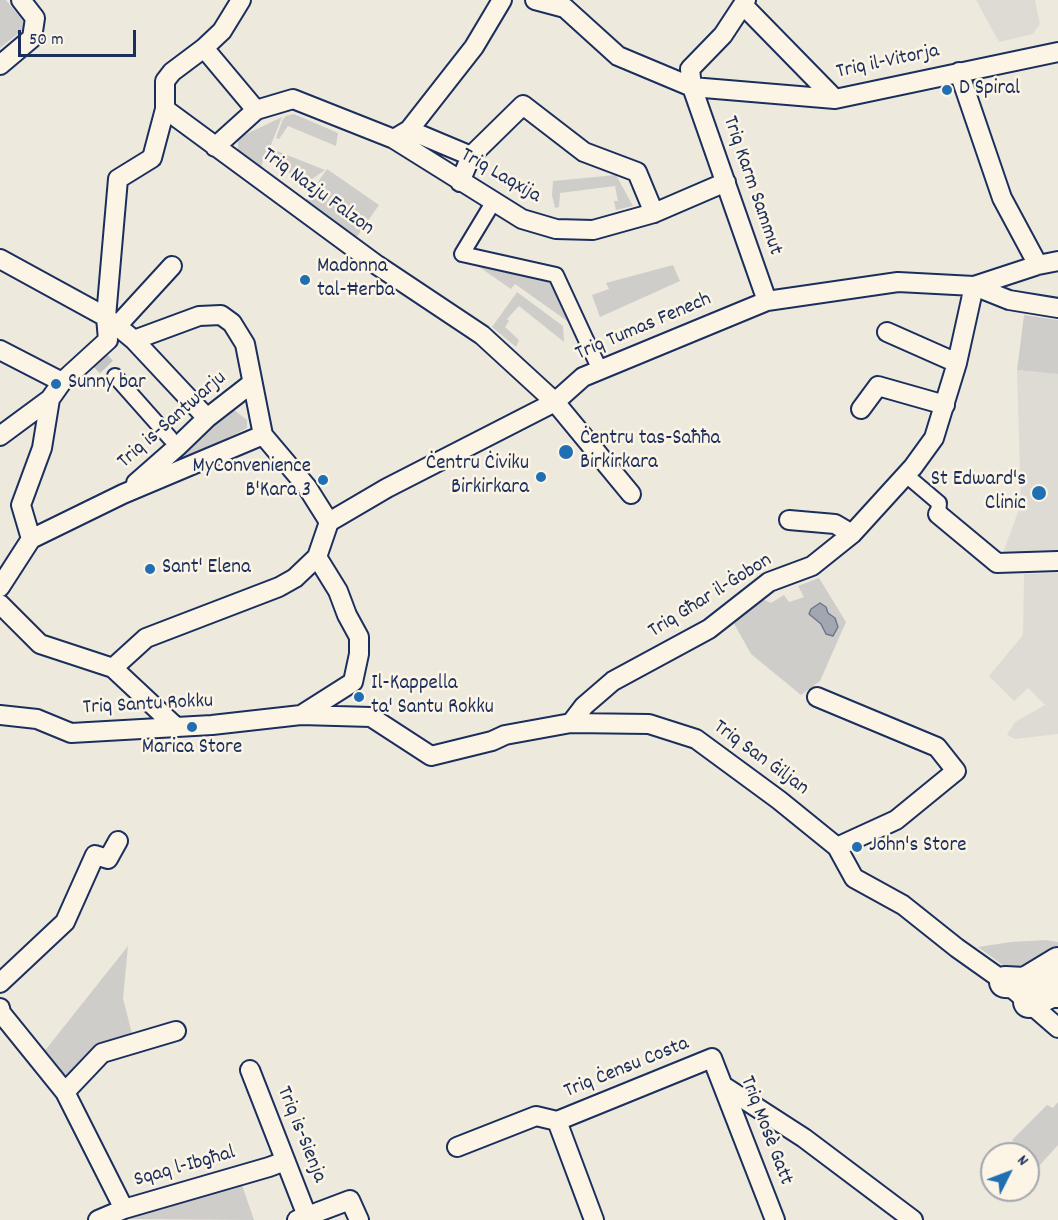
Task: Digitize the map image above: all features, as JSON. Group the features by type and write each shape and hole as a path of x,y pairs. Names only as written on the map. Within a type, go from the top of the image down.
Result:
{"highway":[{"path":"1005,982 1025,983 1058,963"},
{"path":"1029,1002 1052,992 1058,992"}],"street":[{"path":"0,65 32,38 35,18 21,0"},
{"path":"0,436 50,399 62,382 108,340 112,322 118,179 152,158 165,109 165,81 172,72 222,31 241,0"},
{"path":"402,135 474,47 502,0"},
{"name":"Triq il-Vitorja","path":"535,0 565,8 618,56 692,87 835,99 959,72 1002,198 1038,265"},
{"path":"692,87 690,69 723,35 745,3 835,99"},
{"path":"204,48 256,110"},
{"path":"959,72 1058,52"},
{"name":"Triq Karm Sammut","path":"692,87 766,301"},
{"name":"Triq Laqxija","path":"215,147 256,110 293,99 471,156"},
{"path":"460,182 471,156 523,105 584,152 637,172 654,213"},
{"name":"Triq Nazju Falzon","path":"165,109 377,265 482,335 555,402 631,494"},
{"name":"Triq Laqxija","path":"402,135 460,182 522,219 556,229 593,230 654,213 726,182"},
{"path":"495,201 462,254 556,275 600,370"},
{"path":"0,259 112,322 134,340 207,418"},
{"name":"Triq Tumas Fenech","path":"974,286 1038,265 1058,261"},
{"path":"112,322 172,266"},
{"name":"Triq Tumas Fenech","path":"329,522 387,488 555,402 583,377 766,301 898,282 974,286 1008,300 1058,308"},
{"name":"Triq Għar il-Ġobon","path":"571,723 584,706 613,681 709,629 769,582 812,566 835,550 852,534 906,475 934,438 957,363 974,286"},
{"path":"112,668 146,638 279,587 295,578 317,557 329,522 307,487 262,435 245,344 232,323 221,315 199,316 134,340"},
{"path":"887,332 957,363"},
{"path":"0,350 62,382"},
{"path":"114,376 170,438"},
{"name":"Triq is-Santwarju","path":"123,494 207,418 252,383"},
{"path":"861,409 878,386 945,405"},
{"path":"0,587 31,539 21,505 42,448 50,399"},
{"name":"Triq is-Santwarju","path":"31,539 123,494 262,435"},
{"path":"906,475 939,504 938,513 997,563 1058,561"},
{"path":"789,519 835,524 852,534"},
{"path":"301,715 353,682 359,654 359,637 338,591 317,557"},
{"path":"0,604 40,644 112,668 175,726"},
{"path":"817,698 937,747 956,771 896,820 837,848"},
{"name":"Triq Santu Rokku","path":"0,715 37,719 71,733 213,725 301,715"},
{"name":"Triq San Ġiljan","path":"301,715 371,717 431,756 492,741 505,735 571,723 649,724 696,739 779,800 837,848 854,878 903,904 957,948 1005,982 1058,1028"},
{"path":"0,983 65,922 95,855 108,859 118,841"},
{"path":"0,1008 1,1013 65,1092 124,1209"},
{"path":"65,1092 102,1053 176,1031"},
{"name":"Triq Mosè Gatt","path":"712,1058 774,1220"},
{"name":"Triq Ċensu Costa","path":"457,1147 537,1116 557,1121 712,1058"},
{"name":"Triq is-Sienja","path":"250,1070 285,1161 302,1218"},
{"path":"725,1088 804,1138 913,1220"},
{"path":"557,1121 594,1220"},
{"name":"Sqaq l-Ibgħal","path":"98,1220 124,1209 285,1161"},
{"path":"302,1218 350,1200 360,1220"}],"shaded area":[{"path":"0,0 6,0 23,21 25,28 0,48"},
{"path":"976,0 1035,0 1040,24 1033,34 999,42"},
{"path":"294,114 338,133 336,146 288,126 279,139 276,138 283,119"},
{"path":"282,117 265,160 263,159 261,169 238,152 238,138"},
{"path":"272,149 325,170 305,184 269,158"},
{"path":"327,169 379,205 356,238 304,202"},
{"path":"616,175 633,206 616,210 614,201 618,201 615,186 560,193 559,207 555,208 552,195 553,181"},
{"path":"472,262 554,278 577,328 515,284 511,289"},
{"path":"673,265 680,281 600,317 592,295 609,289 606,283"},
{"path":"517,292 563,326 564,342 519,306 507,319 509,321 505,327 519,340 516,347 492,327"},
{"path":"1024,315 1058,320 1058,374 1017,370"},
{"path":"1017,370 1058,374 1058,555 1001,558 1021,504"},
{"path":"233,409 247,420 247,428 166,469 199,432"},
{"path":"1058,573 1058,734 1015,739 1007,735 1015,722 1045,705 1028,688 1014,701 989,676 1023,635 1024,574"},
{"path":"819,578 846,622 820,681 801,695 751,654 731,618 758,597 771,603 784,595 789,602 804,597 798,586"},
{"path":"820,603 835,618 838,627 833,636 826,634 821,624 809,614 811,609"},
{"path":"1046,940 1058,942 1058,947 1021,968 1008,969 978,947 1011,942"},
{"path":"128,946 123,998 132,1034 98,1045 68,1079 43,1053"},
{"path":"1058,1102 1058,1145 1040,1165 1040,1142 1014,1142 1012,1140 1047,1105 1053,1108"},
{"path":"242,1185 254,1220 128,1219"}],"tunnel":[{"path":"94,354 115,376"}],"place":[{"name":"D Spiral","path":"947,90"},
{"name":"Madonna tal-Ħerba","path":"305,280"},
{"name":"Sunny bar","path":"56,384"},
{"name":"Ċentru tas-Saħħa Birkirkara","path":"566,452"},
{"name":"Ċentru Ċiviku Birkirkara","path":"541,477"},
{"name":"MyConvenience B'Kara 3","path":"323,480"},
{"name":"St Edward's Clinic","path":"1039,493"},
{"name":"Sant' Elena","path":"150,569"},
{"name":"Il-Kappella ta' Santu Rokku","path":"359,697"},
{"name":"Marica Store","path":"192,727"},
{"name":"John's Store","path":"857,847"}]}
